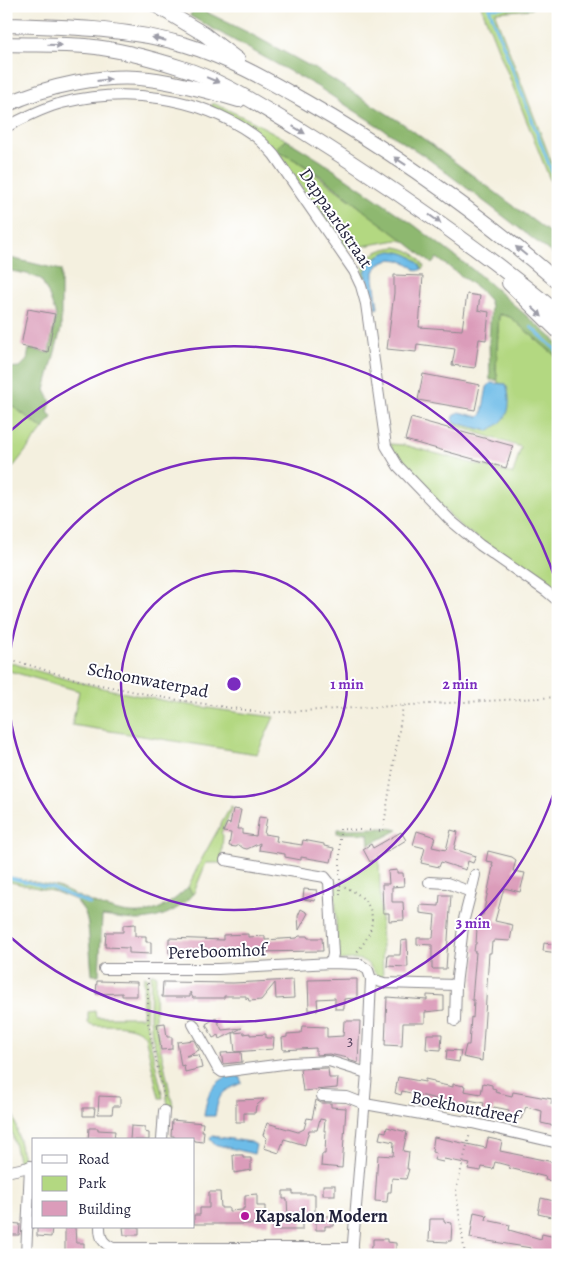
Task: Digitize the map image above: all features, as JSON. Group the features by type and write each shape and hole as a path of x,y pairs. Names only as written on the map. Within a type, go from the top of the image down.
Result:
{"highway":[{"path":"157,6 204,34 254,72"},
{"path":"6,25 124,31 187,45 233,62 334,118 402,163 498,231 558,282"},
{"path":"6,44 87,46 120,51 184,68 223,84 342,156 407,199 558,313"},
{"path":"6,105 22,97 84,82 114,78 147,78 183,84 258,105"},
{"path":"479,252 558,331"}],"street":[{"name":"Dappaardstraat","path":"6,127 34,113 62,103 97,97 131,96 161,98 190,104 224,118 257,138 274,155 354,270 361,286 366,304 386,446 398,466 420,492 461,530 558,601"},
{"path":"225,860 325,877 330,882 331,963"},
{"path":"455,1021 456,985 464,918 475,875"},
{"path":"429,882 447,883 471,892"},
{"name":"Pereboomhof","path":"104,969 218,969 331,963 359,964 365,966 371,979"},
{"path":"100,1228 100,1237 105,1244 113,1248 352,1252 365,1104 371,979 384,983 456,985"},
{"path":"193,1024 218,1069 222,1072 291,1062 330,1061 367,1073"},
{"name":"Boekhoutdreef","path":"322,1096 347,1097 365,1104 472,1123 558,1143"},
{"path":"162,1138 164,1111"},
{"path":"6,1172 32,1166 26,1255"}],"path":[{"name":"Schoonwaterpad","path":"6,658 81,681 166,698 264,713 558,697"},
{"path":"354,955 370,935 372,921 367,902 340,885 340,829 383,831 403,706"},
{"path":"149,969 148,1023 154,1055 166,1098 164,1111"},
{"path":"465,1255 456,1191 472,1123"}],"green space":[{"path":"194,6 317,70 405,125 558,239 558,258 426,157 318,87 190,16"},
{"path":"481,6 532,6 532,9 496,12 496,17 558,179 558,200"},
{"path":"213,103 287,140 281,144 280,153 306,167 405,241 397,240 352,248 345,247 277,153 211,107"},
{"path":"287,140 414,225 477,273 558,343 558,358 510,317 499,314 496,370 498,380 490,380 489,341 491,306 489,300 479,289 437,258 432,264 326,180 292,158 280,153 277,147"},
{"path":"396,247 413,253 424,267 422,269 408,255 390,252 373,260 368,267 366,277 363,277 365,264 372,255"},
{"path":"6,257 61,270 61,329 45,390 51,402 48,412 52,417 43,429 6,401 6,368 20,367 27,360 29,349 49,353 56,315 41,279 6,270"},
{"path":"499,314 510,317 558,358 558,596 459,525 398,460 390,444 404,445 513,474 521,447 453,425 453,422 487,431 506,384 498,383 496,370"},
{"path":"6,401 43,429 6,476"},
{"path":"6,661 105,689 206,708 274,717 257,754 72,725 79,691 6,670"},
{"path":"231,806 233,807 221,833 223,835 221,863 206,863 193,895 188,887"},
{"path":"389,828 398,830 369,845 368,834 337,833 337,829"},
{"path":"379,859 383,978 361,960 340,960 337,957 335,885"},
{"path":"6,876 58,887 77,896 76,900 56,892 6,881"},
{"path":"188,887 193,895 175,910 161,916 145,920 128,920 102,916 99,975 92,975 88,925 85,912 76,900 77,896 122,912 148,912 161,908"},
{"path":"151,974 156,974 155,1022 173,1106 168,1106 165,1083 152,1036 150,1017"},
{"path":"144,976 147,977 146,1022 163,1098 159,1098 145,1036 128,1027 88,1023 88,1012 95,1011 96,1017 142,1017"},
{"path":"6,1077 24,1164 19,1165 6,1106"}],"water":[{"path":"391,251 409,256 422,269 417,271 409,264 391,259 378,265 374,272 378,308 376,309 374,295 365,273 372,260"},
{"path":"491,383 506,384 509,407 502,421 488,431 453,422 454,416 459,412 479,417 482,414 487,387"},
{"path":"238,1073 242,1083 222,1094 215,1116 204,1116 207,1100 213,1088 223,1079"},
{"path":"212,1136 251,1142 256,1145 254,1154 214,1144 210,1139"}],"building":[{"path":"394,275 423,276 419,327 462,330 467,294 480,296 478,310 489,312 486,340 479,339 475,368 452,365 455,349 417,344 416,352 387,349 394,293"},
{"path":"28,309 55,314 48,352 21,346"},
{"path":"423,374 480,385 475,410 418,400"},
{"path":"411,418 513,446 506,468 405,440"},
{"path":"233,809 241,810 237,829 242,829 242,834 256,836 259,817 267,818 264,834 277,836 276,841 302,845 303,840 334,848 331,862 301,857 301,860 285,857 285,854 259,850 260,843 247,849 239,845 236,847 229,846 231,833 223,832 227,823 230,824"},
{"path":"451,830 458,832 454,849 476,856 473,863 468,861 466,870 441,862 439,867 421,863 425,848 413,845 417,831 435,837 432,847 446,850"},
{"path":"401,832 406,840 370,862 363,849 371,844 373,848"},
{"path":"488,851 512,857 516,860 513,871 525,873 520,892 504,888 495,921 513,925 510,941 494,940 491,953 489,953 482,1061 463,1057 466,1045 469,1045 471,1017 473,1018 474,1000 472,1000 476,952 474,952 477,928 481,915 483,915 493,866 493,862 486,861"},
{"path":"397,870 397,873 403,873 404,886 392,887 392,902 403,902 404,920 389,921 389,913 383,913 382,884 389,884 388,871"},
{"path":"304,889 317,890 315,901 303,899"},
{"path":"440,895 451,895 446,969 432,969 432,945 417,944 417,938 433,938 435,915 420,913 420,905 439,906"},
{"path":"301,909 308,913 299,930 298,916"},
{"path":"135,924 135,936 146,936 146,942 151,942 151,954 129,953 129,948 105,947 106,932 123,932 123,925"},
{"path":"248,934 248,937 265,936 265,940 297,938 299,936 322,938 323,951 216,954 169,953 169,938 223,940 223,935"},
{"path":"407,940 408,967 387,966 388,955 400,955 401,941"},
{"path":"544,943 558,945 558,953 543,951"},
{"path":"357,979 357,998 344,999 344,1009 335,1009 335,998 317,999 318,1010 309,1010 308,980"},
{"path":"293,980 294,998 276,999 275,983 261,1000 249,1001 248,998 246,999 246,996 193,998 190,992 190,997 162,997 163,982 233,983"},
{"path":"97,981 137,982 137,996 122,996 122,993 96,994"},
{"path":"427,995 444,996 444,1010 425,1012 425,1023 403,1023 402,1046 385,1045 387,997 427,1000"},
{"path":"216,1018 222,1030 242,1028 220,1039 219,1035 213,1038 206,1024"},
{"path":"344,1021 360,1021 358,1063 348,1060 348,1058 329,1054 316,1055 316,1048 283,1050 282,1038 287,1037 287,1034 301,1033 302,1026 327,1027 327,1037 343,1036"},
{"path":"165,1023 167,1037 172,1037 172,1049 161,1050 157,1024"},
{"path":"244,1032 244,1034 250,1033 250,1035 266,1034 266,1038 274,1038 273,1049 235,1052 233,1033"},
{"path":"427,1034 442,1034 441,1050 426,1049"},
{"path":"194,1040 199,1050 186,1056 199,1055 202,1068 185,1072 184,1065 181,1066 177,1042"},
{"path":"447,1050 461,1051 459,1062 446,1060"},
{"path":"241,1052 242,1062 223,1064 221,1053"},
{"path":"328,1068 329,1078 338,1078 337,1088 303,1091 300,1069"},
{"path":"398,1077 425,1082 425,1079 453,1087 453,1084 465,1086 464,1091 481,1094 483,1083 492,1085 492,1088 496,1089 495,1092 512,1096 513,1092 552,1099 551,1104 558,1105 558,1120 556,1119 554,1126 541,1123 542,1111 526,1107 521,1119 508,1117 509,1110 494,1107 493,1113 482,1111 484,1103 469,1100 467,1106 402,1091 401,1095 395,1093"},
{"path":"99,1096 120,1097 120,1106 113,1106 112,1114 98,1114"},
{"path":"264,1099 256,1106 255,1113 244,1113 244,1122 236,1122 236,1100"},
{"path":"316,1100 321,1103 331,1103 331,1107 346,1108 342,1168 321,1166 322,1154 325,1154 325,1120 320,1119 317,1130 309,1130 305,1145 284,1139 279,1153 264,1148 267,1138 263,1135 267,1123 298,1132 304,1129 307,1118 312,1119"},
{"path":"83,1108 95,1108 94,1116 83,1116"},
{"path":"172,1120 203,1123 203,1142 195,1141 195,1138 174,1138 174,1136 171,1136"},
{"path":"131,1126 145,1127 145,1132 149,1133 149,1138 130,1138"},
{"path":"387,1127 407,1132 403,1151 409,1152 407,1169 409,1169 406,1179 392,1178 391,1192 388,1192 387,1202 375,1201 378,1155 393,1156 394,1142 379,1139 381,1131 386,1132"},
{"path":"89,1128 115,1131 114,1138 88,1138"},
{"path":"434,1137 486,1148 488,1138 502,1141 500,1151 558,1163 558,1182 545,1180 546,1177 509,1168 510,1166 495,1162 493,1169 482,1167 481,1171 468,1169 470,1164 444,1159 443,1162 434,1160 436,1153 432,1152"},
{"path":"233,1155 243,1155 243,1158 251,1158 251,1170 234,1173"},
{"path":"323,1185 335,1185 335,1195 323,1195"},
{"path":"283,1191 293,1191 293,1194 315,1194 315,1213 302,1213 302,1230 273,1230 274,1218 288,1218 287,1199 283,1199"},
{"path":"209,1192 220,1192 221,1208 229,1208 229,1211 243,1210 245,1208 245,1195 257,1194 257,1206 265,1206 265,1213 269,1213 269,1224 195,1224 195,1215 200,1215 200,1208 209,1208"},
{"path":"541,1198 554,1201 551,1217 538,1214"},
{"path":"474,1212 487,1215 486,1220 510,1225 509,1230 541,1239 542,1234 555,1237 554,1241 558,1242 558,1255 531,1250 531,1248 470,1238"},
{"path":"316,1216 335,1216 334,1226 325,1226 325,1230 316,1230"},
{"path":"430,1219 444,1219 444,1222 452,1223 451,1241 429,1241"},
{"path":"9,1223 20,1224 19,1235 8,1235"},
{"path":"37,1228 52,1228 51,1237 37,1236"},
{"path":"65,1228 75,1228 76,1243 84,1243 84,1253 65,1255"},
{"path":"123,1228 139,1228 139,1235 124,1235"},
{"path":"373,1239 387,1239 387,1242 396,1243 396,1255 370,1255"}],"waterway":[{"path":"531,6 489,8 558,188"},
{"path":"531,327 558,352"},
{"path":"6,877 52,888 90,904"}],"place":[{"name":"Kapsalon Modern","path":"245,1216"}]}
